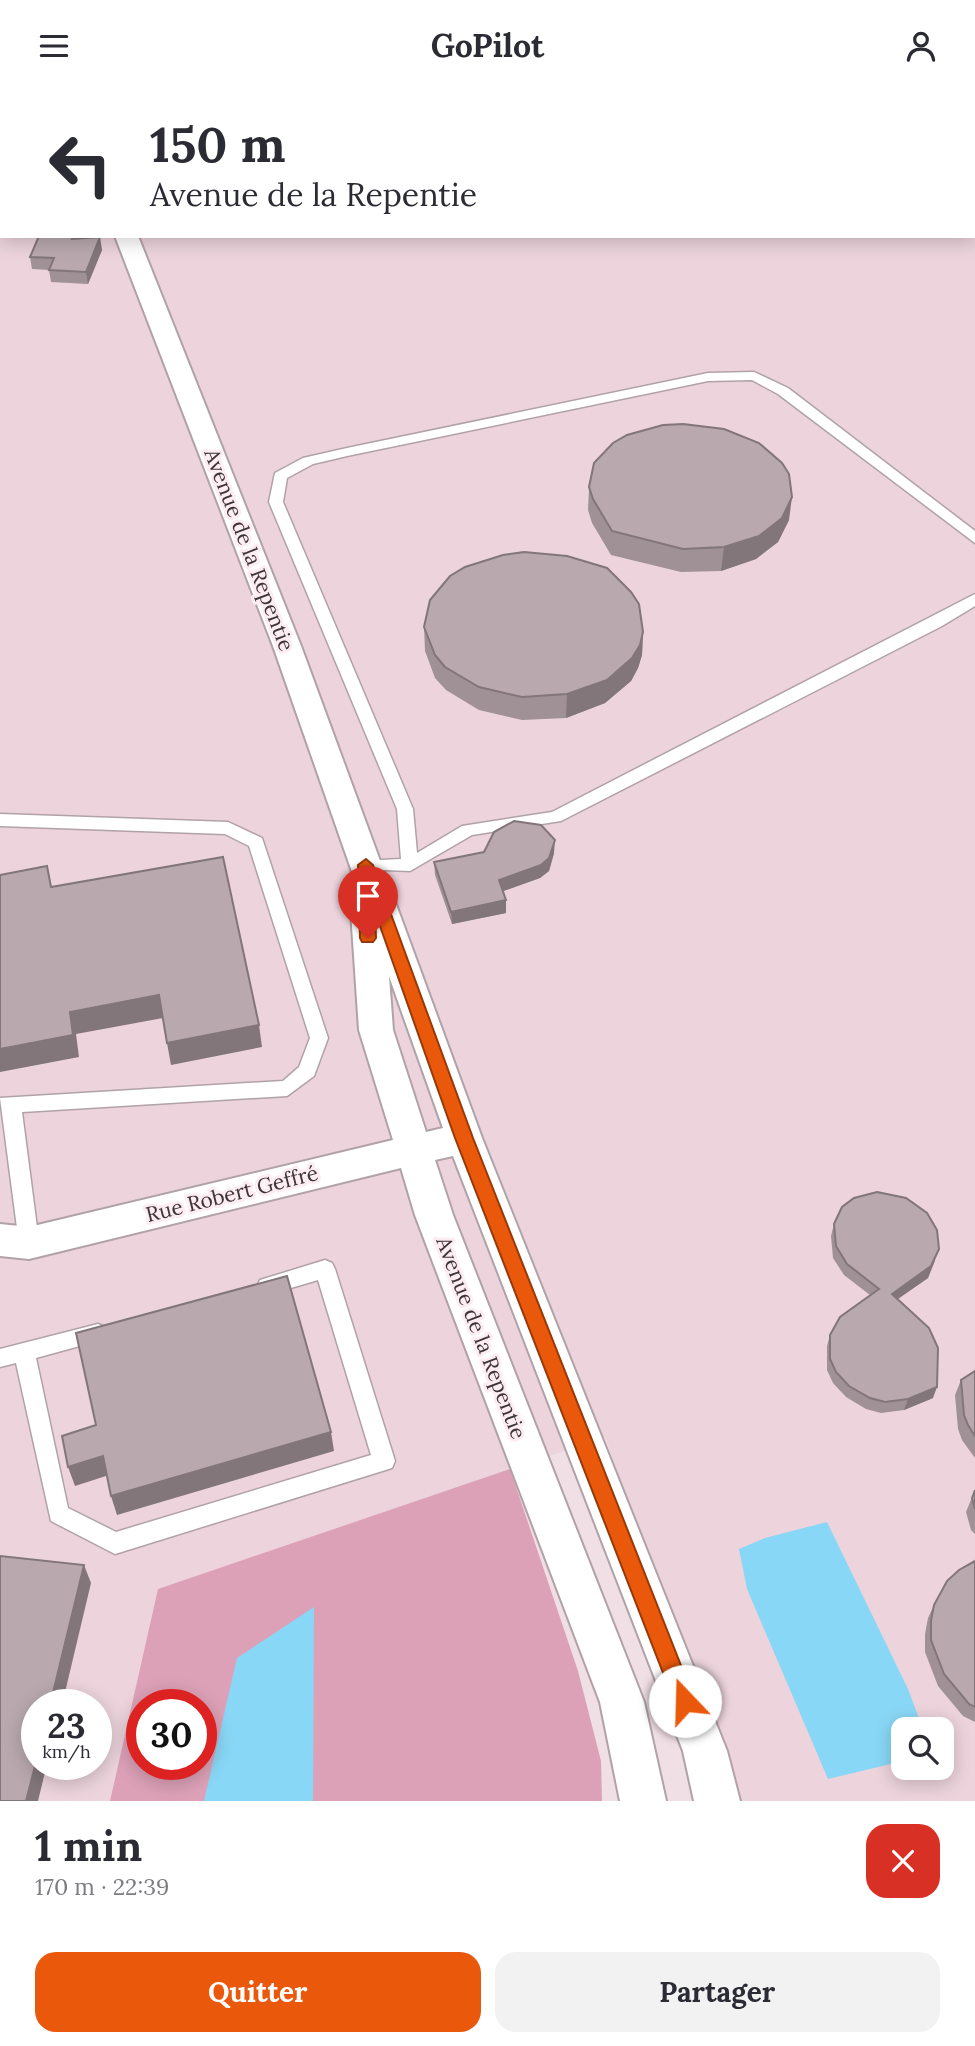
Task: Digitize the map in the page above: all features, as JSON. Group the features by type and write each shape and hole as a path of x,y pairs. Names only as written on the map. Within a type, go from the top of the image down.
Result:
{"street":[{"name":"Avenue de la Repentie","path":"127,238 287,646 464,1138 705,1751 717,1801"},
{"name":"Avenue de la Repentie","path":"366,865 365,915 376,1030 434,1215 622,1702 643,1801"},
{"name":"Rue Robert Geffré","path":"15,1241 464,1138"}],"lane":[{"path":"410,865 405,809 276,502 280,476 308,461 347,452 708,377 754,376 783,391 975,538"},
{"path":"366,865 410,865 468,830 555,817 937,622 975,599"},
{"path":"0,820 228,828 256,842 319,1038 307,1071 287,1088 6,1106 15,1241"},
{"path":"24,1352 60,1514 115,1543 384,1461 325,1269 246,1293"},
{"path":"0,1358 115,1329"}],"shaded area":[{"path":"0,238 975,238 975,1801 734,1801 605,1437 158,1589 135,1689 126,1689 126,1730 110,1801 0,1801"},
{"path":"510,1469 578,1671 601,1761 602,1801 110,1801 126,1730 126,1780 217,1780 217,1689 135,1689 158,1589"}],"water":[{"path":"827,1522 908,1689 918,1717 891,1717 891,1764 828,1779 747,1589 739,1549 765,1538"},
{"path":"314,1607 313,1801 204,1801 209,1780 217,1780 217,1745 237,1658"}],"building":[{"path":"38,238 100,238 86,272 49,270 54,258 30,257"},
{"path":"683,424 724,429 759,443 782,463 789,474 792,497 782,518 759,536 724,547 683,549 612,531 589,487 594,463 613,443 627,435 663,425"},
{"path":"524,552 567,556 607,568 639,604 643,632 640,645 632,658 607,680 567,694 522,697 479,687 445,667 435,655 424,627 430,600 450,576 465,567 503,555"},
{"path":"514,821 541,825 555,840 549,858 541,865 499,880 506,900 451,912 434,862 484,852 494,832"},
{"path":"223,857 259,1025 167,1043 159,995 70,1012 73,1035 0,1049 0,875 47,866 51,887"},
{"path":"877,1192 906,1198 927,1213 937,1230 939,1249 931,1266 892,1294 929,1328 938,1348 937,1387 908,1399 885,1402 870,1398 849,1386 836,1372 830,1359 830,1335 840,1317 879,1289 847,1264 836,1246 834,1224 842,1207 854,1198"},
{"path":"287,1276 331,1432 111,1496 103,1456 68,1467 62,1436 96,1425 76,1333"},
{"path":"975,1371 975,1436 964,1415 961,1380"},
{"path":"0,1556 84,1565 54,1689 21,1689 21,1780 31,1780 26,1801 0,1801"},
{"path":"975,1561 975,1707 969,1704 944,1674 931,1640 931,1621 934,1605 947,1581"}],"route":[{"path":"368,938 365,915 366,865 464,1138 685,1701"}]}
